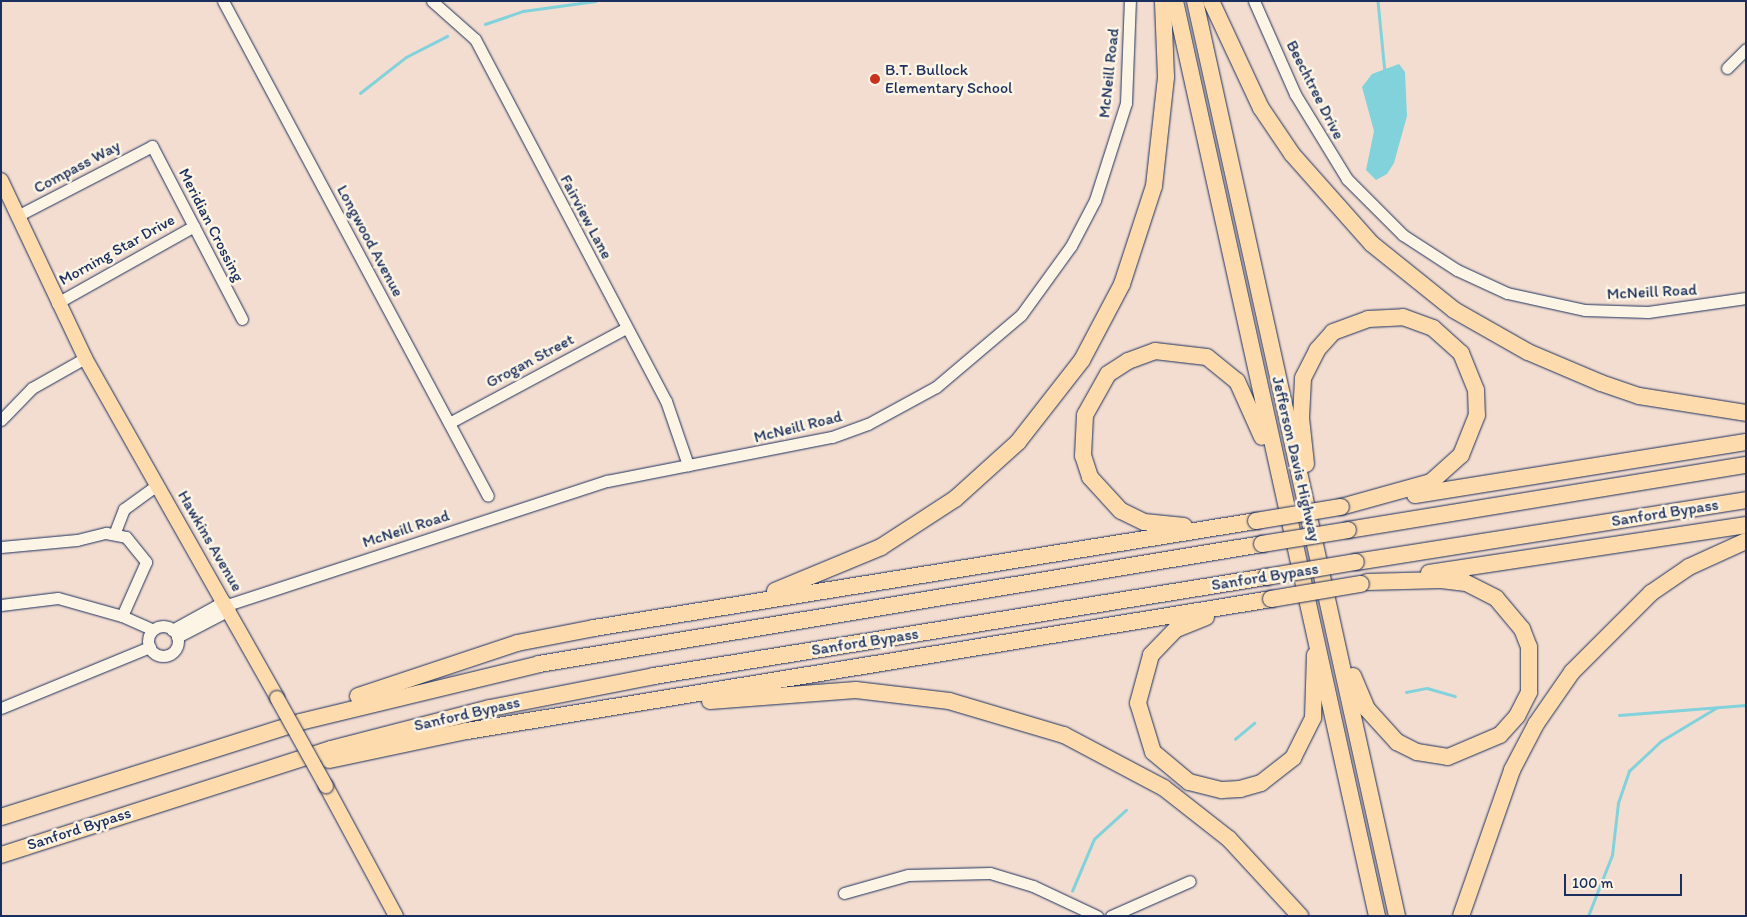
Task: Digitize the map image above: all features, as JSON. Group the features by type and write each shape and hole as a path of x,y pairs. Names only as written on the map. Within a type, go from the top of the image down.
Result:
{"highway":[{"path":"191,755 207,746 509,646 661,616 776,590 881,547 976,482 1052,403 1110,311 1146,216 1164,118 1163,1"},
{"name":"Jefferson Davis Highway","path":"1175,1 1377,916"},
{"name":"Jefferson Davis Highway","path":"1195,1 1397,916"},
{"path":"1211,1 1261,108 1292,154 1372,244 1439,298 1528,352 1601,384 1639,396 1746,413"},
{"path":"1304,493 1307,462 1301,392 1303,378 1317,350 1333,332 1359,321 1386,316 1420,322 1447,338 1471,372 1477,415 1472,434 1461,455 1440,477 1414,489 1341,507"},
{"path":"1252,522 1171,526 1144,522 1109,501 1090,477 1083,456 1085,415 1094,393 1108,374 1128,360 1155,351 1206,358 1237,381 1250,402 1280,476"},
{"path":"661,616 1746,442"},
{"name":"Sanford Bypass","path":"1,817 191,755 369,703 539,664 1746,465"},
{"name":"Sanford Bypass","path":"1,854 331,748 554,695 1356,562 1746,500"},
{"path":"145,807 342,757 588,711 1364,583 1746,524"},
{"path":"1461,916 1512,770 1572,672 1650,594 1689,567 1746,541"},
{"path":"1338,645 1372,715 1397,742 1417,752 1448,757 1477,748 1500,735 1517,716 1528,692 1529,647 1522,629 1496,598 1466,583 1449,581 1364,583"},
{"path":"1271,599 1176,629 1151,655 1138,703 1146,739 1163,764 1189,782 1222,790 1261,783 1276,773 1293,758 1313,718 1316,646"},
{"path":"588,711 856,690 949,701 1015,718 1064,735 1164,788 1229,839 1300,916"}],"main road":[{"name":"Hawkins Avenue","path":"1,180 57,303 85,358 227,605 396,916"}],"street":[{"name":"Longwood Avenue","path":"223,1 488,496"},
{"name":"Fairview Lane","path":"432,1 475,39 666,401 688,465"},
{"name":"McNeill Road","path":"175,633 227,605 607,481 688,465 779,451 868,424 936,387 1021,315 1071,246 1113,155 1126,103 1130,1"},
{"name":"Beechtree Drive","path":"1254,1 1319,138 1347,179 1388,222 1457,270 1507,292 1559,306"},
{"path":"1727,68 1746,49"},
{"name":"Compass Way","path":"17,216 152,146"},
{"name":"Meridian Crossing","path":"152,146 242,318"},
{"name":"Morning Star Drive","path":"57,303 194,226"},
{"name":"McNeill Road","path":"1559,306 1648,312 1746,298"},
{"name":"Grogan Street","path":"449,423 626,328"},
{"path":"1,420 32,388 85,358"},
{"path":"116,532 124,509 157,485"},
{"path":"1,547 116,532 136,545 146,562 122,616"},
{"path":"1,605 58,598 122,616 152,630 162,626 175,633 177,647 166,656 150,647"},
{"path":"150,647 152,630"},
{"path":"1,708 150,647"},
{"path":"844,893 908,875 990,873 1033,886 1097,916"},
{"path":"1111,916 1190,881"}],"water":[{"path":"1399,64 1405,72 1407,116 1394,163 1387,174 1376,180 1366,170 1374,131 1362,87 1372,74"}],"waterway":[{"path":"485,24 523,11 595,1"},
{"path":"1378,1 1385,72"},
{"path":"360,93 406,57 447,36"},
{"path":"1406,692 1427,688 1455,696"},
{"path":"1619,715 1746,705"},
{"path":"1588,916 1612,855 1618,803 1629,771 1661,741 1716,708"},
{"path":"1235,739 1254,723"},
{"path":"1072,891 1094,839 1126,810"}],"place":[{"name":"B.T. Bullock Elementary School","path":"875,79"}]}
